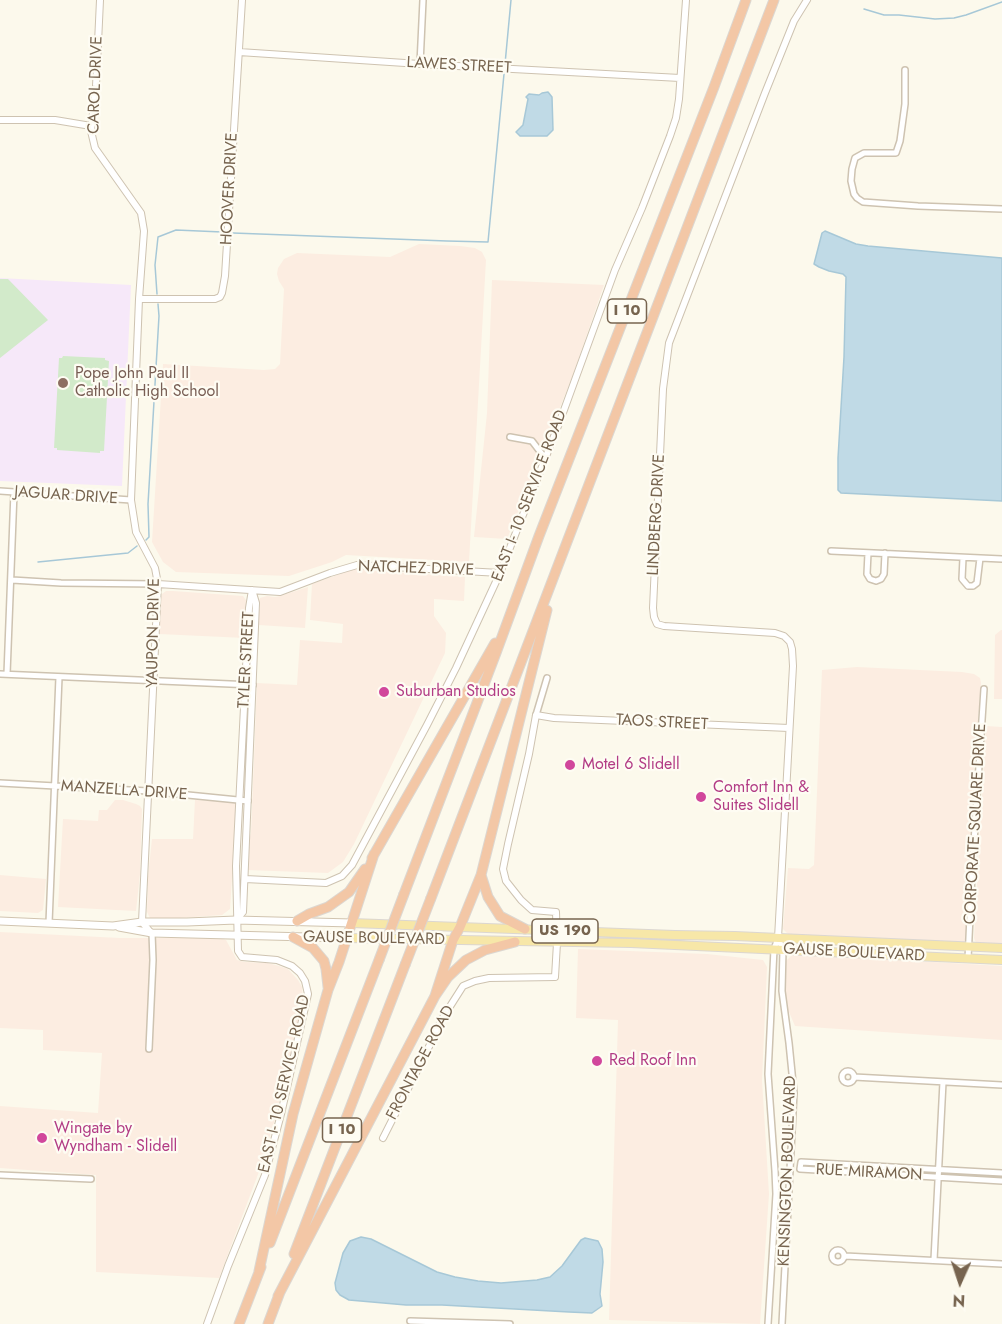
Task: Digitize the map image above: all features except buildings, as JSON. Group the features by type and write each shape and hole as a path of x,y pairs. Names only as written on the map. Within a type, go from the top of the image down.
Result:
{"highway":[{"name":"I 10","path":"239,1324 543,525 746,0"},
{"name":"I 10","path":"268,1324 774,0"},
{"path":"435,996 453,940 481,875 556,572"},
{"path":"297,921 328,907 349,892 359,878 507,623"},
{"path":"259,1271 293,1114 328,990 374,854"},
{"path":"481,875 488,897 500,916 525,929"},
{"path":"293,937 313,948 324,961 328,990"},
{"path":"278,1296 435,996 448,977 466,960 485,950 515,942"}],"main road":[{"name":"GAUSE BOULEVARD","path":"0,921 113,926 142,922 297,921 1002,948"},
{"name":"GAUSE BOULEVARD","path":"113,926 136,932 152,933 635,943 1002,960"}],"street":[{"name":"CAROL DRIVE","path":"100,0 96,86 91,126 95,148 141,213 144,231 140,299"},
{"name":"HOOVER DRIVE","path":"140,299 215,300 222,293 225,276 242,0"},
{"path":"420,64 423,0"},
{"name":"EAST I- 10 SERVICE ROAD","path":"245,879 326,883 342,876 352,865 428,725 501,573 615,270 670,136 679,99 686,0"},
{"name":"LINDBERG DRIVE","path":"778,938 789,728 792,649 790,642 784,636 760,631 664,626 657,624 653,608 663,389 669,343 767,86 794,21 807,0"},
{"name":"LAWES STREET","path":"239,52 680,78"},
{"path":"905,70 905,104 897,153 864,153 855,158 851,181 856,198 863,202 1002,209"},
{"path":"0,120 55,120 91,126"},
{"name":"YAUPON DRIVE","path":"140,299 131,500 136,532 155,568 158,584 142,922"},
{"path":"510,437 532,441 545,458"},
{"name":"JAGUAR DRIVE","path":"0,491 131,500"},
{"path":"7,674 14,492"},
{"path":"831,550 1002,560"},
{"path":"868,553 867,574 870,579 876,581 884,574 885,553"},
{"path":"963,558 962,579 968,586 977,583 980,558"},
{"name":"NATCHEZ DRIVE","path":"12,580 213,586 280,592 357,565 501,573"},
{"name":"TYLER STREET","path":"237,920 236,867 239,800 256,603 252,590"},
{"path":"0,674 249,685"},
{"path":"49,923 59,677"},
{"path":"547,678 536,715 503,869 506,882 532,910 556,912 556,930"},
{"name":"TYLER STREET","path":"237,920 243,912 245,879 249,685"},
{"name":"CORPORATE SQUARE DRIVE","path":"968,959 984,689"},
{"name":"TAOS STREET","path":"536,715 554,718 789,728"},
{"name":"MANZELLA DRIVE","path":"0,783 148,791 248,801"},
{"path":"237,920 237,936"},
{"path":"142,922 152,933 149,1049"},
{"name":"FRONTAGE ROAD","path":"383,1138 442,1019 463,986 489,978 555,977 556,930"},
{"path":"635,933 635,943"},
{"name":"EAST I- 10 SERVICE ROAD","path":"207,1324 265,1175 308,994 305,981 292,966 277,960 242,957 238,951 237,936"},
{"name":"KENSINGTON BOULEVARD","path":"768,1324 776,1194 768,1074 778,938"},
{"name":"KENSINGTON BOULEVARD","path":"778,950 794,1093 782,1324"},
{"path":"854,1077 1002,1085"},
{"path":"934,1260 943,1082"},
{"name":"RUE MIRAMON","path":"1002,1173 801,1162 800,1170 1002,1180"},
{"path":"0,1175 91,1179"},
{"path":"845,1256 1002,1264"},
{"path":"410,1321 510,1324"}],"shaded area":[{"path":"419,244 475,248 482,252 486,260 469,562 346,555 289,576 176,572 163,562 152,542 163,364 275,369 280,364 284,289 277,274 284,259 297,253 390,257"},
{"name":"Pope John Paul II Catholic High School","path":"0,278 131,285 122,486 0,481"},
{"path":"492,280 604,285 573,375 507,539 474,537 487,413"},
{"path":"354,569 465,577 464,601 434,599 434,616 446,633 445,653 354,844 343,862 328,873 247,870 248,843 251,833 257,683 297,685 300,640 342,643 343,624 310,620 312,584"},
{"path":"308,587 305,628 259,625 260,598 280,596"},
{"path":"166,591 243,596 246,600 245,638 159,634 161,597"},
{"path":"1001,630 1002,699 994,699 995,635"},
{"path":"857,667 962,672 974,674 980,678 966,937 962,943 788,934 783,929 788,868 809,869 814,865 822,670"},
{"path":"986,726 1002,727 1002,945 978,943 974,938"},
{"path":"115,800 136,804 142,809 140,874 136,911 58,907 63,819 98,821 99,810 107,810"},
{"path":"195,800 237,802 230,909 222,915 151,920 147,912 152,839 193,839"},
{"path":"0,875 46,879 43,910 38,913 0,911"},
{"path":"0,932 120,938 219,938 226,940 237,960 279,966 288,969 298,980 302,987 303,1001 275,1119 260,1169 219,1278 96,1272 96,1175 0,1168 0,1106 98,1113 102,1053 43,1050 43,1030 0,1028"},
{"path":"578,949 707,954 763,960 767,967 762,1080 769,1194 760,1324 609,1320 618,1020 576,1018"},
{"path":"795,954 1002,966 1002,1040 795,1026 786,1005 785,991 786,961"}],"green space":[{"path":"0,279 8,279 48,320 0,358"},
{"path":"63,356 105,358 109,361 104,451 100,453 54,448 59,358"}],"water":[{"path":"548,92 552,97 553,130 547,136 520,136 516,132 523,125 528,99 526,97 529,94 539,95"},
{"path":"825,231 856,244 868,246 1002,258 1002,501 841,493 838,490 846,277 814,264 822,233"},
{"path":"361,1237 371,1239 437,1272 478,1281 501,1283 550,1277 562,1266 581,1240 585,1238 598,1241 602,1249 603,1262 600,1294 602,1306 592,1313 406,1305 349,1300 340,1295 335,1283 343,1253 350,1241"}],"waterway":[{"path":"505,64 511,0"},
{"path":"864,9 884,15 935,19 966,15 1002,2"},
{"path":"233,233 488,242 504,74"},
{"path":"157,294 155,265 158,237 176,230 222,232"},
{"path":"146,540 149,537 148,504 158,304"},
{"path":"38,562 128,553 137,546"}],"place":[{"name":"Pope John Paul II Catholic High School","path":"63,383"},
{"name":"Suburban Studios","path":"384,692"},
{"name":"Motel 6 Slidell","path":"570,765"},
{"name":"Comfort Inn & Suites Slidell","path":"701,797"},
{"name":"Red Roof Inn","path":"597,1061"},
{"name":"Wingate by Wyndham - Slidell","path":"42,1138"}]}
